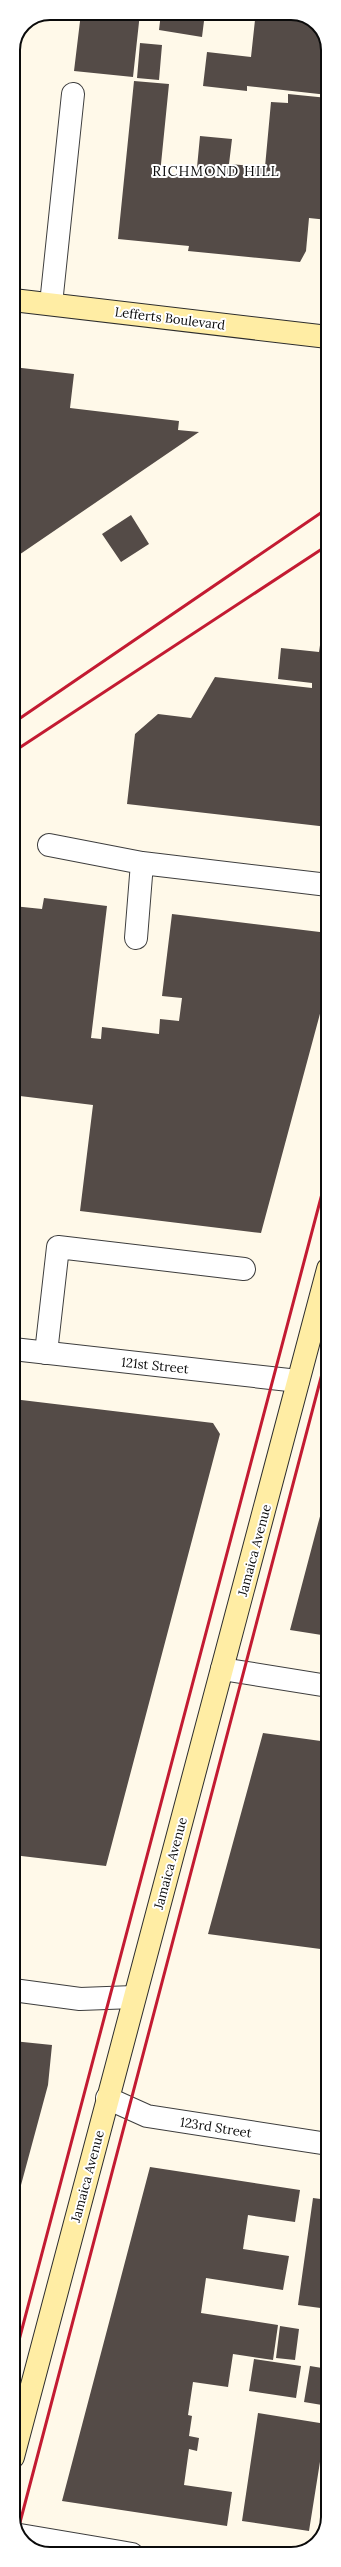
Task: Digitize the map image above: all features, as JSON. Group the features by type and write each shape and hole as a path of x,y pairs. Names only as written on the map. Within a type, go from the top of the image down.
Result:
{"main road":[{"name":"Lefferts Boulevard","path":"20,301 321,336"},
{"name":"Jamaica Avenue","path":"20,2424 321,1295"}],"street":[{"path":"51,304 73,94"},
{"path":"48,845 142,863 321,884"},
{"path":"136,938 142,863"},
{"path":"46,1353 58,1247 244,1269"},
{"name":"121st Street","path":"20,1350 298,1381"},
{"path":"222,1669 321,1685"},
{"path":"20,1991 80,1999 134,1997"},
{"name":"123rd Street","path":"107,2098 147,2116 321,2143"},
{"path":"26,2536 91,2547"}],"building":[{"path":"80,20 139,20 133,77 74,71"},
{"path":"160,20 204,20 202,37 159,30"},
{"path":"255,20 295,20 304,23 314,30 320,42 321,94 247,86 247,91 203,86 207,52 251,57"},
{"path":"140,43 162,45 159,80 137,78"},
{"path":"134,81 169,84 160,174 196,178 200,136 232,139 229,164 265,167 271,102 288,103 288,94 321,97 321,219 309,218 306,251 300,262 188,251 189,246 118,239"},
{"path":"20,368 74,374 70,408 179,421 178,430 199,432 20,554"},
{"path":"131,515 149,544 121,562 102,534"},
{"path":"321,638 321,826 127,804 135,734 158,714 191,718 215,677 312,688 312,683 278,679 281,648 319,652"},
{"path":"44,898 107,906 91,1038 101,1039 102,1027 159,1034 160,1019 179,1021 182,998 162,996 172,914 321,932 321,1010 261,1233 80,1211 93,1105 20,1096 20,907 42,909"},
{"path":"20,1400 213,1423 220,1434 106,1866 20,1856"},
{"path":"321,1513 321,1635 290,1630"},
{"path":"263,1733 321,1741 321,1949 208,1934"},
{"path":"20,2042 52,2045 48,2085 20,2189"},
{"path":"150,2167 300,2190 295,2222 248,2215 243,2249 289,2256 283,2290 206,2278 201,2313 278,2325 273,2360 233,2354 228,2387 193,2382 188,2415 192,2416 189,2436 199,2438 197,2451 189,2449 184,2485 232,2492 227,2526 62,2501"},
{"path":"313,2198 321,2199 321,2308 298,2305"},
{"path":"280,2326 299,2329 295,2360 276,2358"},
{"path":"254,2359 301,2366 296,2398 249,2391"},
{"path":"310,2366 321,2368 321,2405 304,2402"},
{"path":"258,2413 321,2423 321,2455 309,2531 242,2521"}],"railway":[{"path":"20,718 321,513"},
{"path":"20,747 321,550"},
{"path":"20,2337 321,1197"},
{"path":"20,2521 321,1378"}],"district":[{"name":"RICHMOND HILL","path":"216,171"}]}
